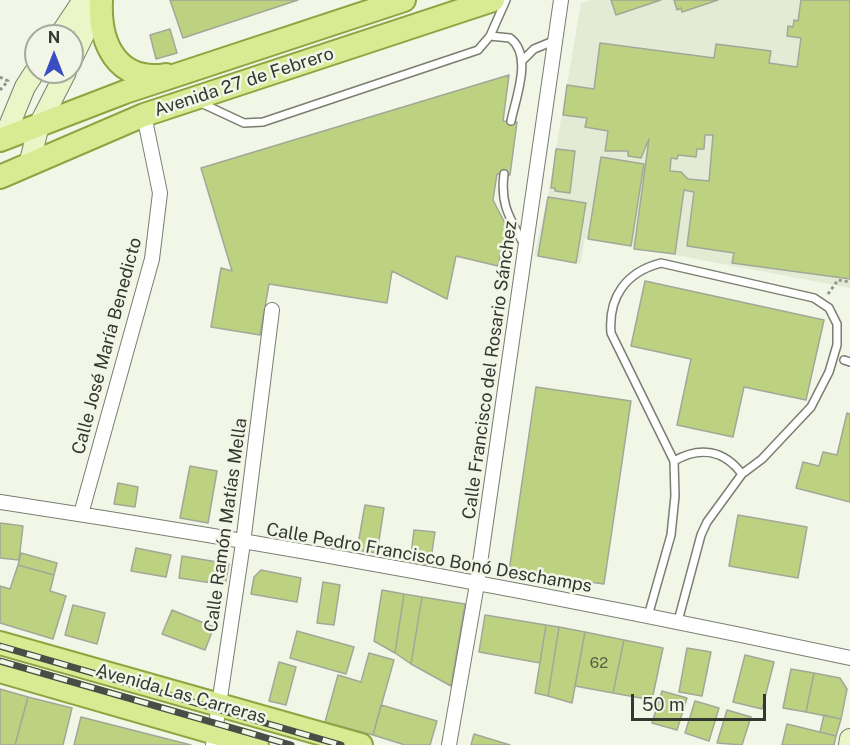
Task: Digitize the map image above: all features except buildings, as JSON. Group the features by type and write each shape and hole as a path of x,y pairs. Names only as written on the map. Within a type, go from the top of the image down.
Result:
{"main road":[{"path":"95,0 107,48 126,68 157,76 186,72"},
{"path":"71,24 95,0"},
{"path":"84,29 95,0"},
{"name":"Avenida 27 de Febrero","path":"1,145 39,125 186,72 404,0"},
{"name":"Avenida 27 de Febrero","path":"0,177 144,115 493,0"},
{"path":"1,145 27,84"},
{"path":"29,165 39,125 60,84"},
{"name":"Avenida Las Carreras","path":"0,643 361,745"},
{"name":"Avenida Las Carreras","path":"0,671 214,739 258,745"},
{"path":"849,745 850,739"}],"street":[{"name":"Calle Francisco del Rosario Sánchez","path":"449,745 477,584 561,0"},
{"name":"Calle José María Benedicto","path":"81,514 152,259 160,193 144,115"},
{"name":"Calle Ramón Matías Mella","path":"214,739 243,543 272,310"},
{"name":"Calle Pedro Francisco Bonó Deschamps","path":"0,502 81,514 477,584 678,621 850,658"}],"lane":[{"path":"193,99 233,120 244,123 263,122 478,50 490,36 506,0"},
{"path":"490,36 510,38 517,43 522,61 511,122"},
{"path":"522,61 534,48 556,40"},
{"path":"504,174 502,198 504,206 526,249"},
{"path":"648,616 671,535 675,496 674,461 610,333 612,305 622,285 639,271 661,263 814,298 822,302 834,315 838,334 828,372 811,407 762,459 742,474 707,522 701,536 678,621"},
{"path":"674,461 685,454 711,452 734,464 742,474"}],"path":[{"path":"0,77 8,81"},
{"path":"822,302 838,280 850,282"}],"shaded area":[{"path":"591,0 850,0 850,288 585,238 580,264 534,256 548,196 581,3"}],"railway":[{"path":"0,646 341,745"},
{"path":"0,661 291,745"}]}
